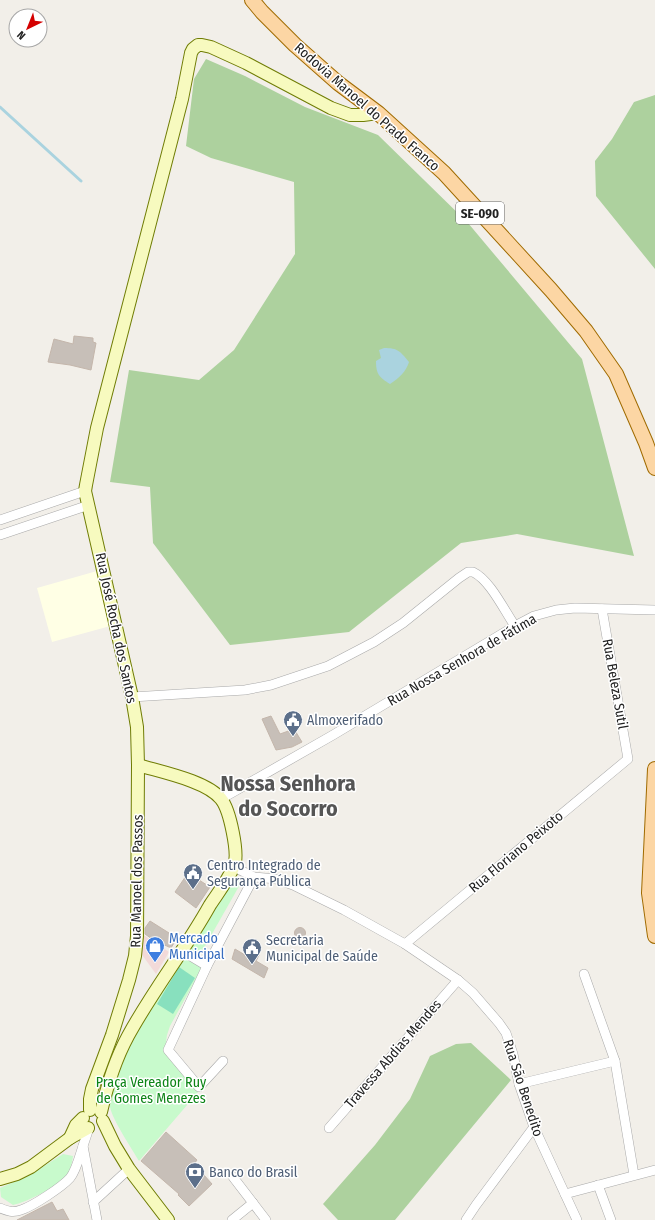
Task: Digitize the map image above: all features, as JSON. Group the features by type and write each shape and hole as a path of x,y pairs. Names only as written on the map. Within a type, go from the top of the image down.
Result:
{"main road":[{"name":"Rodovia Manoel do Prado Franco","path":"252,0 295,45 338,83 378,112 444,173 551,290 586,331 616,374 644,437 655,468"},
{"path":"655,769 649,893 655,936"}],"street":[{"name":"Rua José Rocha dos Santos","path":"138,765 137,727 132,697 86,491 87,477 97,428 180,107 193,48 195,46 202,45 211,47 246,63 331,108 350,115 363,115 378,112"},
{"path":"0,520 86,491"},
{"path":"0,535 89,505"},
{"path":"132,697 245,690 270,685 328,666 374,642 403,623 468,572 473,572 482,578 515,626"},
{"name":"Rua Nossa Senhora de Fátima","path":"221,799 334,735 534,616 556,610 574,608 655,610"},
{"name":"Rua Beleza Sutil","path":"602,609 628,759"},
{"name":"Rua Floriano Peixoto","path":"405,944 628,759"},
{"path":"3,1209 21,1210 61,1186 72,1176 127,1037 200,924 234,865 234,842 229,815 221,799 212,790 138,765"},
{"name":"Rua Manoel dos Passos","path":"93,1121 90,1099 92,1089 112,1035 135,956 138,905 138,765"},
{"name":"Rua São Benedito","path":"234,865 240,870 254,877 276,879 293,885 344,910 405,944 458,980 486,1008 506,1033 513,1054 519,1084 534,1127 576,1220"},
{"path":"223,1061 199,1087 168,1050 207,966 254,877"},
{"path":"182,951 207,966"},
{"path":"584,974 615,1061 634,1175"},
{"name":"Travessa Abdias Mendes","path":"329,1128 458,980"},
{"path":"519,1084 615,1061"},
{"path":"0,1179 17,1174 31,1167 70,1138 76,1125 93,1121"},
{"path":"93,1121 115,1146 129,1169 168,1220"},
{"path":"466,1220 534,1127"},
{"path":"83,1146 97,1220"},
{"path":"94,1202 129,1169"},
{"path":"565,1194 655,1170"},
{"path":"233,1177 266,1220"},
{"path":"598,1185 611,1220"},
{"path":"232,1220 253,1203"}],"shaded area":[{"path":"97,571 114,625 52,642 37,588"},
{"name":"Mercado Municipal","path":"142,934 169,952 156,974 140,952"}],"green space":[{"path":"206,59 245,76 305,107 378,135 468,223 582,359 634,556 517,534 461,543 349,632 230,645 153,543 150,487 110,482 129,370 199,380 234,350 295,254 294,182 211,158 186,146 194,79"},
{"path":"655,95 655,269 596,196 595,161 612,139 634,102"},
{"path":"234,875 242,881 200,955 190,950"},
{"name":"Praça Vereador Ruy de Gomes Menezes","path":"182,957 202,968 170,1026 165,1050 200,1090 139,1161 118,1126 112,1112 110,1107 111,1093 126,1054 150,1010"},
{"path":"179,967 195,978 173,1014 157,1004"},
{"path":"471,1043 511,1080 395,1220 338,1220 323,1204 375,1145 410,1099 430,1056 456,1044"},
{"path":"63,1154 73,1156 69,1171 60,1183 33,1198 13,1205 1,1197 0,1188 30,1175"}],"water":[{"path":"384,348 398,351 409,362 402,374 390,384 381,377 377,369 376,361 381,358 379,350"}],"building":[{"path":"74,336 93,338 93,342 96,343 91,370 48,362 54,339 73,344"},
{"path":"271,716 280,734 294,729 302,742 292,747 276,750 262,719"},
{"name":"Centro Integrado de Segurança Pública","path":"188,873 210,887 196,908 175,892"},
{"path":"150,921 177,938 171,948 145,934 145,928"},
{"path":"300,927 304,929 306,933 304,937 300,939 296,937 294,933 296,929"},
{"name":"Secretaria Municipal de Saúde","path":"235,949 245,955 248,950 259,955 256,961 268,968 264,978 232,959"},
{"path":"166,1132 197,1160 194,1164 212,1184 189,1206 178,1195 179,1194 141,1161"},
{"path":"52,1202 57,1211 63,1209 69,1220 17,1220"}],"waterway":[{"path":"0,107 81,181"}],"place":[{"name":"Almoxerifado","path":"293,737"},
{"name":"Centro Integrado de Segurança Pública","path":"193,890"},
{"name":"Mercado Municipal","path":"155,963"},
{"name":"Secretaria Municipal de Saúde","path":"252,965"},
{"name":"Banco do Brasil","path":"195,1189"}],"district":[{"name":"Nossa Senhora do Socorro","path":"288,796"}]}
